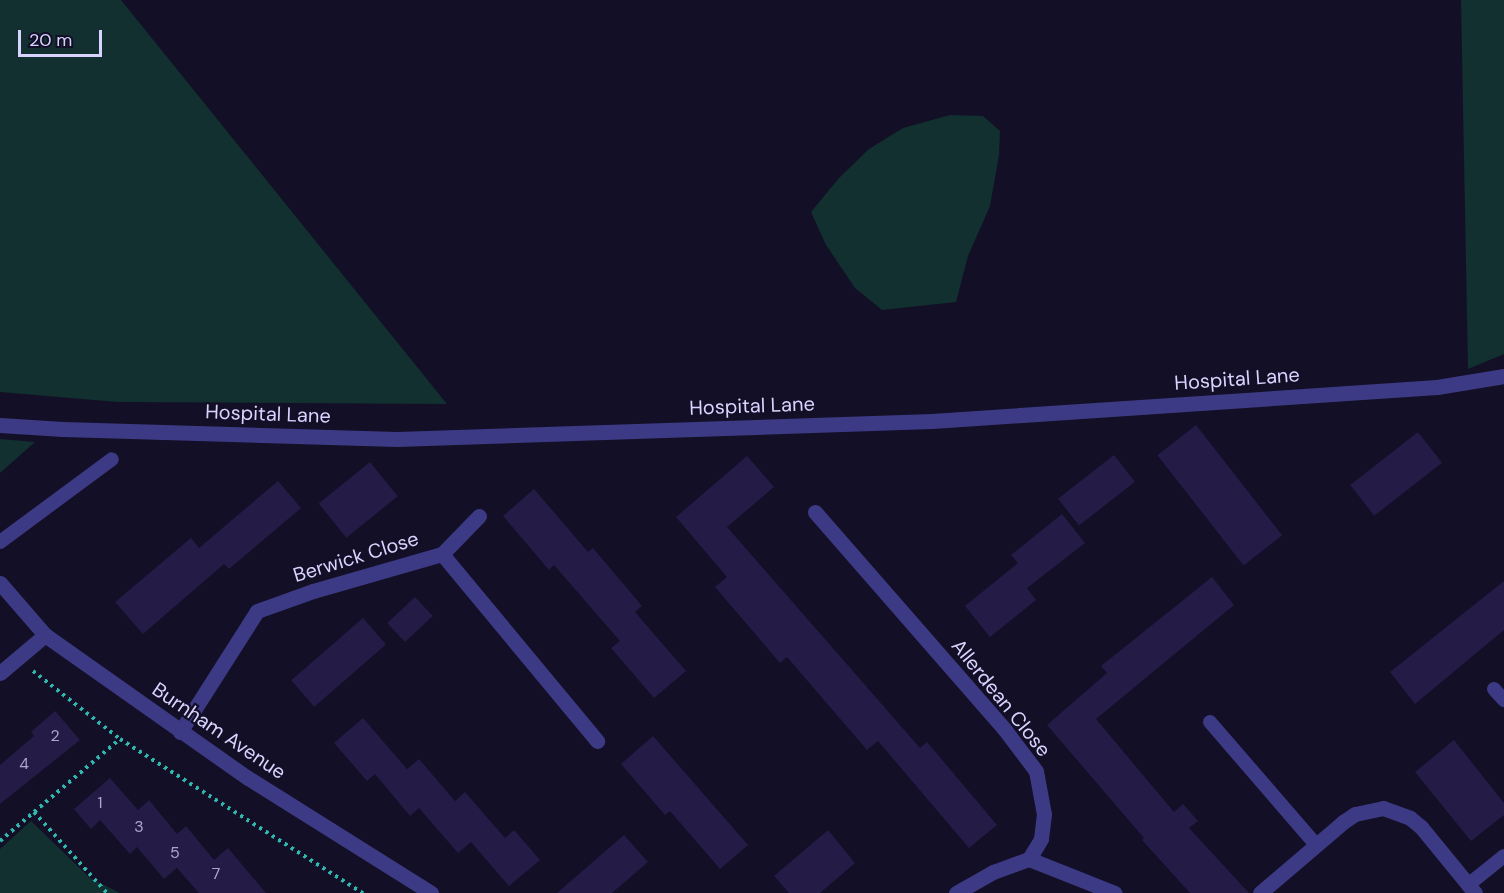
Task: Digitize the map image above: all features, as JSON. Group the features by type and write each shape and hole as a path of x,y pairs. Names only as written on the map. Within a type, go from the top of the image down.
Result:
{"street":[{"name":"Hospital Lane","path":"0,425 63,429 421,438 932,421 1437,387 1504,376"},
{"name":"Allerdean Close","path":"815,512 1005,730 1036,771 1044,814 1041,838 1029,859"},
{"path":"442,554 479,516"},
{"name":"Berwick Close","path":"180,732 257,611 313,591 442,554 597,741"},
{"name":"Burnham Avenue","path":"0,583 45,635 248,778 431,893"},
{"path":"0,674 45,635"},
{"path":"1260,893 1356,814 1383,808 1398,811 1421,827 1471,889"},
{"path":"956,893 993,872 1029,859 1115,893"}],"lane":[{"path":"0,542 112,459"},
{"path":"1494,689 1504,700"},
{"path":"1210,722 1316,845"},
{"path":"1471,889 1504,856"}],"path":[{"path":"18,659 120,739 363,893"},
{"path":"0,841 120,739"},
{"path":"34,812 108,893"}],"green space":[{"path":"0,0 121,0 447,404 118,402 0,392"},
{"path":"1461,0 1504,0 1504,354 1468,369"},
{"path":"950,115 983,116 1000,131 999,155 990,206 968,256 956,302 882,310 855,288 826,245 811,212 839,178 869,149 903,128"},
{"path":"0,439 35,442 0,473"},
{"path":"31,821 90,878 120,893 0,893 0,849"}],"building":[{"path":"1196,425 1282,535 1244,565 1157,455"},
{"path":"1418,432 1442,463 1374,516 1350,485"},
{"path":"1114,455 1135,482 1079,526 1058,499"},
{"path":"747,456 774,487 727,527 920,748 927,742 997,825 969,848 878,741 867,750 787,657 780,663 715,587 727,577 676,517"},
{"path":"370,462 398,496 346,538 319,504"},
{"path":"278,481 301,508 229,569 224,564 143,634 115,602 191,538 199,548"},
{"path":"534,489 588,552 593,548 642,606 635,612 686,671 654,698 611,648 620,641 554,565 549,570 503,516"},
{"path":"1062,514 1085,543 1027,588 1036,600 990,637 965,606 1018,563 1011,555"},
{"path":"1212,577 1234,605 1096,719 1174,812 1183,804 1198,821 1189,828 1249,893 1190,893 1142,840 1144,838 1047,725 1107,673 1101,666"},
{"path":"1504,581 1504,630 1415,704 1390,672"},
{"path":"415,597 433,616 405,642 387,623"},
{"path":"363,618 386,644 314,707 291,680"},
{"path":"55,711 80,740 0,804 0,765 34,736 31,732"},
{"path":"363,718 407,769 419,759 455,801 465,792 505,838 514,830 540,860 509,886 471,842 458,853 419,808 410,816 375,774 367,781 334,743"},
{"path":"653,736 748,845 720,869 670,811 665,815 621,764"},
{"path":"1454,740 1504,803 1504,815 1471,841 1415,772"},
{"path":"110,778 138,810 149,800 177,834 186,826 214,860 228,848 266,893 199,893 177,868 164,879 137,847 130,854 100,820 91,829 74,809"},
{"path":"828,830 855,863 820,893 789,893 774,876"},
{"path":"624,835 648,862 612,893 557,893"}]}
